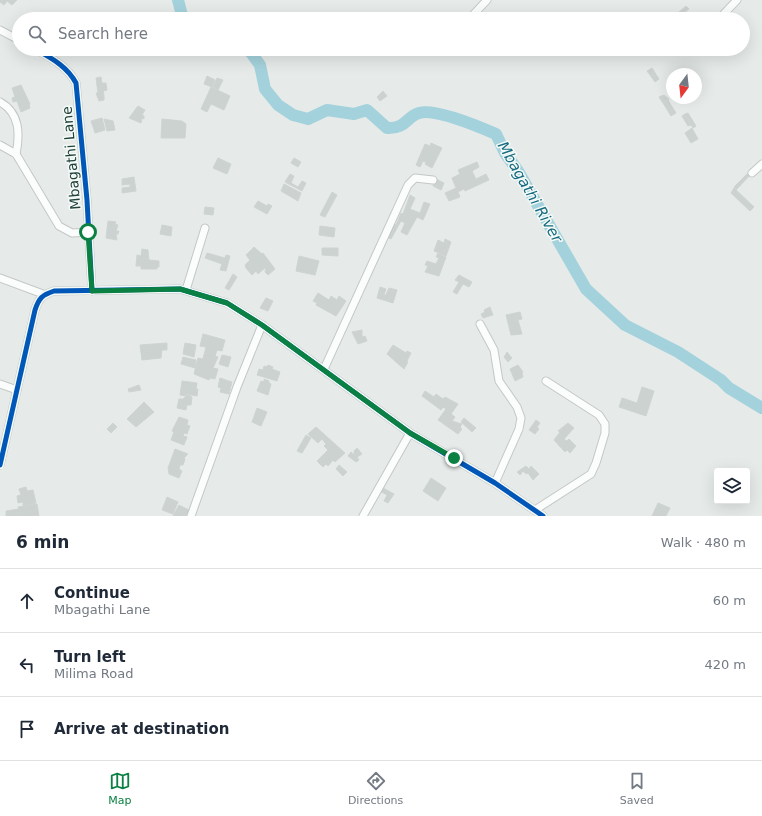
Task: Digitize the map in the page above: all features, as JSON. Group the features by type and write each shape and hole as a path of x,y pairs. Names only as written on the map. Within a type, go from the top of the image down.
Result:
{"street":[{"path":"476,12 487,0"},
{"path":"726,12 737,0"},
{"path":"0,30 12,36"},
{"name":"Mbagathi Lane","path":"48,56 70,73 76,83 79,103 92,291"},
{"path":"0,102 10,110 16,118 16,154"},
{"path":"0,145 16,154 59,226 72,233 88,232"},
{"path":"752,173 762,164"},
{"path":"324,369 408,185 415,178 433,180"},
{"path":"186,290 205,228"},
{"path":"0,278 43,294"},
{"path":"0,465 35,310 38,300 43,294 54,291 180,289 227,303 262,325 324,369 410,433 495,483 543,516"},
{"path":"480,324 494,350 499,381 517,408 521,418 519,429 495,483"},
{"path":"191,516 237,387 262,325"},
{"path":"535,510 591,474 605,433 605,424 599,415 546,381"},
{"path":"0,384 17,390"},
{"path":"363,516 410,433"}],"building":[{"path":"0,0 17,0 12,5 7,1 4,5 0,2"},
{"path":"686,6 689,9 685,12 679,12"},
{"path":"652,68 659,79 655,82 647,71"},
{"path":"207,76 215,80 212,87 204,84"},
{"path":"101,77 102,83 106,83 107,90 103,91 104,94 101,94 104,95 104,100 99,101 96,93 98,93 96,78"},
{"path":"217,78 223,80 218,90 213,87"},
{"path":"21,85 30,104 30,108 21,112 17,101 13,102 12,98 15,97 12,88"},
{"path":"211,87 230,96 224,110 211,104 207,112 201,109"},
{"path":"383,91 387,96 380,101 377,97"},
{"path":"664,95 666,97 666,101 663,103 659,97"},
{"path":"666,101 666,104 670,104 676,113 671,116 663,103"},
{"path":"138,106 145,110 142,115 144,116 144,119 142,118 141,123 129,118"},
{"path":"688,113 696,126 693,128 685,114"},
{"path":"685,114 691,125 688,126 682,116"},
{"path":"102,118 105,130 95,133 91,121"},
{"path":"104,119 113,121 115,130 107,131"},
{"path":"162,119 182,121 186,124 185,138 161,138"},
{"path":"692,128 698,139 691,143 685,133"},
{"path":"431,143 442,148 432,168 423,161 420,167 416,165 425,144 430,146"},
{"path":"218,158 231,164 227,174 213,168"},
{"path":"294,158 301,162 298,167 291,163"},
{"path":"477,162 479,167 472,171 476,179 486,174 489,180 465,191 464,189 458,192 460,197 449,201 445,193 456,188 452,178 460,174 458,170"},
{"path":"749,172 751,174 736,190 734,187"},
{"path":"290,174 294,176 291,183 298,187 302,181 306,183 302,191 285,182"},
{"path":"134,177 136,191 122,193 122,188 130,187 130,184 122,185 122,179"},
{"path":"436,179 444,183 441,190 433,186"},
{"path":"284,184 301,193 298,201 281,191"},
{"path":"734,188 754,207 750,211 731,193"},
{"path":"332,192 337,195 325,217 320,215"},
{"path":"410,195 415,198 410,209 420,213 424,202 430,204 423,220 417,217 407,235 401,232 405,223 401,221 391,239 387,237 392,224 396,225 401,213 403,214"},
{"path":"258,201 267,206 268,204 272,206 267,214 254,207"},
{"path":"205,207 214,208 213,215 204,214"},
{"path":"108,221 116,222 115,224 118,225 116,231 119,231 118,234 116,234 117,240 106,238"},
{"path":"162,225 172,227 171,236 160,234"},
{"path":"320,226 335,228 334,237 319,235"},
{"path":"445,239 451,242 446,256 434,251 438,240 444,243"},
{"path":"254,247 262,254 263,253 275,269 268,275 265,272 266,267 258,274 256,271 252,275 246,268 245,265 250,260 246,255"},
{"path":"322,248 338,248 338,256 322,255"},
{"path":"142,249 148,250 149,260 159,261 159,267 157,267 157,269 141,269 141,266 136,266 137,255 141,256"},
{"path":"207,253 225,258 226,255 230,256 226,271 220,270 222,264 205,258"},
{"path":"438,253 446,257 439,276 425,272 428,266 425,265 427,261 436,264 439,258 436,257"},
{"path":"299,256 319,261 315,275 296,271"},
{"path":"233,274 237,277 229,290 225,288"},
{"path":"459,275 472,282 469,287 463,284 457,294 453,292 459,282 455,280"},
{"path":"380,287 386,289 384,295 386,295 389,288 397,290 393,303 377,298"},
{"path":"318,293 329,300 331,296 337,300 339,296 346,301 336,316 316,305 317,303 313,301"},
{"path":"266,298 273,301 268,311 260,308"},
{"path":"490,307 493,315 483,318 481,314 485,312 484,310"},
{"path":"520,312 522,319 518,320 522,334 511,335 506,315"},
{"path":"362,330 362,337 365,336 367,341 358,344 352,332"},
{"path":"203,334 225,340 222,351 217,350 215,356 218,357 213,368 218,369 215,379 210,378 209,380 194,374 198,358 203,359 206,347 200,346"},
{"path":"167,343 167,350 162,350 161,358 142,360 140,345"},
{"path":"185,343 196,345 194,357 183,354"},
{"path":"393,345 406,353 407,351 411,353 404,369 387,354"},
{"path":"507,352 512,358 508,362 504,357"},
{"path":"222,355 231,357 228,367 219,364"},
{"path":"183,357 196,360 195,368 181,364"},
{"path":"268,365 273,367 272,369 280,372 277,381 257,375 259,369 263,370 264,366 267,367"},
{"path":"518,365 523,372 523,377 515,381 510,369"},
{"path":"220,378 232,382 229,394 220,392 221,388 218,387"},
{"path":"264,379 269,381 271,384 268,395 257,391 261,381 264,382"},
{"path":"182,381 197,383 197,396 186,394 186,396 180,395"},
{"path":"139,385 141,390 129,392 128,389"},
{"path":"642,387 654,391 646,416 619,407 622,398 637,403"},
{"path":"425,391 434,397 436,394 443,399 445,397 458,404 451,414 455,417 452,421 462,424 460,427 462,429 458,434 438,420 446,409 443,407 441,410 422,396"},
{"path":"187,395 191,396 192,398 191,405 187,405 186,410 177,408 179,399 183,399"},
{"path":"144,402 154,412 136,427 127,419"},
{"path":"257,408 267,412 261,426 252,422"},
{"path":"179,417 188,420 187,425 190,426 187,434 184,433 183,436 187,437 184,445 171,440 174,432 172,431"},
{"path":"464,418 476,428 472,432 461,422"},
{"path":"536,420 540,423 537,427 539,429 535,434 529,430"},
{"path":"113,423 117,427 111,433 107,429"},
{"path":"568,423 574,428 564,439 567,441 569,439 576,446 570,453 567,450 565,452 554,440 560,432 558,431"},
{"path":"316,427 345,453 335,462 333,460 328,466 326,464 323,467 317,461 328,450 324,446 326,444 322,439 318,443 308,434"},
{"path":"306,435 311,438 302,453 297,451"},
{"path":"357,448 362,454 357,457 359,460 356,462 348,456 351,452 354,455 354,451"},
{"path":"175,449 188,454 184,458 183,465 180,465 179,469 182,471 179,478 169,474 168,468"},
{"path":"339,465 347,472 343,476 336,469"},
{"path":"526,466 529,469 531,466 539,474 533,480 528,473 526,474 523,471 520,475 517,472"},
{"path":"431,478 446,488 438,501 423,491"},
{"path":"26,487 27,491 33,490 36,503 23,506 23,502 18,503 17,496 21,495 19,489"},
{"path":"383,488 394,494 388,503 384,501 387,495 380,491"},
{"path":"167,497 178,502 173,514 162,510"},
{"path":"658,503 670,508 666,516 652,516"},
{"path":"37,504 39,516 22,516 21,513 19,513 18,507"},
{"path":"179,505 189,510 186,516 173,516"},
{"path":"19,509 22,516 6,516 6,511"}],"waterway":[{"name":"Mbagathi River","path":"178,0 181,12"},
{"name":"Mbagathi River","path":"253,56 260,65 265,89 278,105 293,115 308,119 327,110 354,114 367,110 387,128 393,128 402,125 411,117 419,113 426,112 458,119 496,134 505,153 518,171 586,289 625,325 678,352 721,380 729,388 762,408"}],"cycle path":[{"path":"48,56 63,67 76,83 87,200 92,291"},
{"path":"0,465 35,310 42,298 54,291 180,289 227,303 262,325 410,433 495,483 543,516"}],"route":[{"path":"88,232 92,291 180,289 227,303 262,325 324,369 410,433 454,458"}]}
